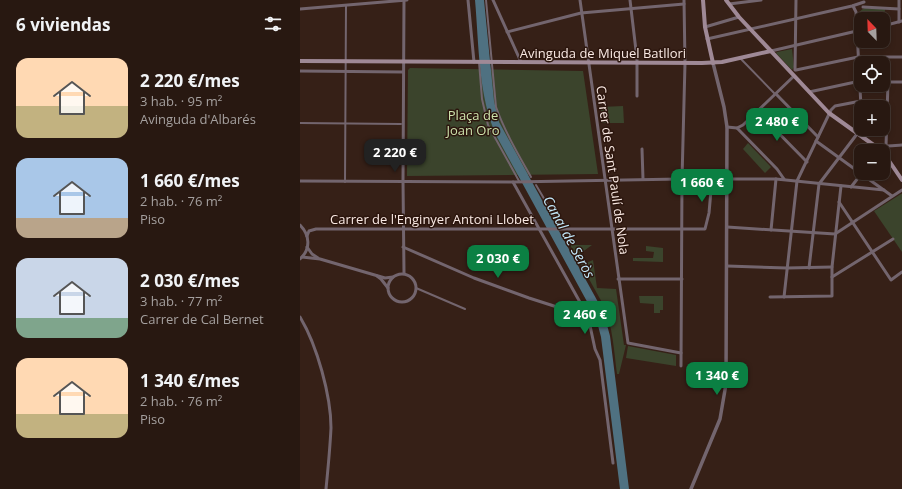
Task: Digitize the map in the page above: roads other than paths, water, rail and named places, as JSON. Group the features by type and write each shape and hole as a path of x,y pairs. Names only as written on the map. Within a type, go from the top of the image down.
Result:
{"main road":[{"path":"703,0 705,27 713,63"},
{"path":"728,2 739,17 794,73 809,92 829,113 854,132"},
{"name":"Avinguda de Miquel Batllori","path":"480,62 713,63 771,51"},
{"path":"301,62 480,62"},
{"path":"860,136 871,144"},
{"path":"890,163 901,177"}],"street":[{"path":"345,182 346,0"},
{"path":"404,0 404,273"},
{"path":"300,9 408,0"},
{"path":"468,0 474,62"},
{"path":"486,0 496,107 508,135 531,177"},
{"path":"493,0 521,62"},
{"name":"Carrer de Sant Paulí de Nola","path":"580,0 628,343 682,353"},
{"path":"630,0 637,63 637,96"},
{"path":"728,2 760,0"},
{"path":"794,73 796,0"},
{"path":"890,24 900,22 899,0"},
{"path":"863,7 864,1"},
{"path":"707,39 852,6 864,1"},
{"path":"507,32 581,13 684,2 685,63 682,179 681,366"},
{"path":"852,6 855,8 856,12 863,7 899,9"},
{"path":"705,27 739,17"},
{"path":"771,51 854,31"},
{"path":"890,57 902,57"},
{"path":"740,58 818,137"},
{"path":"728,127 737,128 743,125 776,94 794,73 854,58"},
{"path":"480,62 482,99 488,125 518,182"},
{"path":"692,489 716,430 722,409 726,384 728,300 728,127 713,63"},
{"path":"300,71 403,72"},
{"path":"809,92 854,82"},
{"path":"890,82 902,82"},
{"path":"886,144 888,92"},
{"path":"784,297 797,182 829,113 835,106 854,102"},
{"path":"758,112 807,162"},
{"path":"300,124 401,124"},
{"path":"737,128 777,169 784,179"},
{"path":"809,268 819,184 856,136"},
{"path":"816,141 854,168"},
{"path":"890,146 902,145"},
{"path":"642,149 643,179"},
{"path":"300,181 535,183 643,179 784,179 797,182 884,190"},
{"name":"Carrer de l'Enginyer Antoni Llobet","path":"307,236 309,231 316,229 705,229 709,213 712,179"},
{"path":"771,230 776,179"},
{"path":"851,187 856,180"},
{"path":"870,180 892,196"},
{"path":"513,182 588,318 595,349 600,360 613,462"},
{"path":"535,183 562,229"},
{"path":"770,297 832,296 832,267 841,186"},
{"path":"727,227 835,234 902,190"},
{"path":"839,202 891,280 902,272"},
{"path":"300,225 307,236 307,247 301,258 320,259 376,275 385,278 404,273 414,279 416,288 413,297 404,302 399,302 391,297 388,288 376,275"},
{"path":"832,277 893,239"},
{"path":"307,247 312,254 320,259"},
{"path":"403,247 474,278 588,318"},
{"path":"727,266 787,268 832,267"},
{"path":"388,288 388,283 393,277"},
{"path":"618,279 682,279"},
{"path":"416,288 465,309"},
{"path":"573,312 580,308 580,302"},
{"path":"300,317 306,327 318,361 327,399 331,428 326,489"}],"water":[{"path":"475,0 484,0 494,101 499,122 604,314 610,336 629,489 620,489 601,337 596,318 497,137 491,121 486,105 480,70"}],"park label":[{"name":"Plaça de Joan Oro","path":"473,122"}],"water label":[{"name":"Canal de Seròs","path":"569,237"}]}
